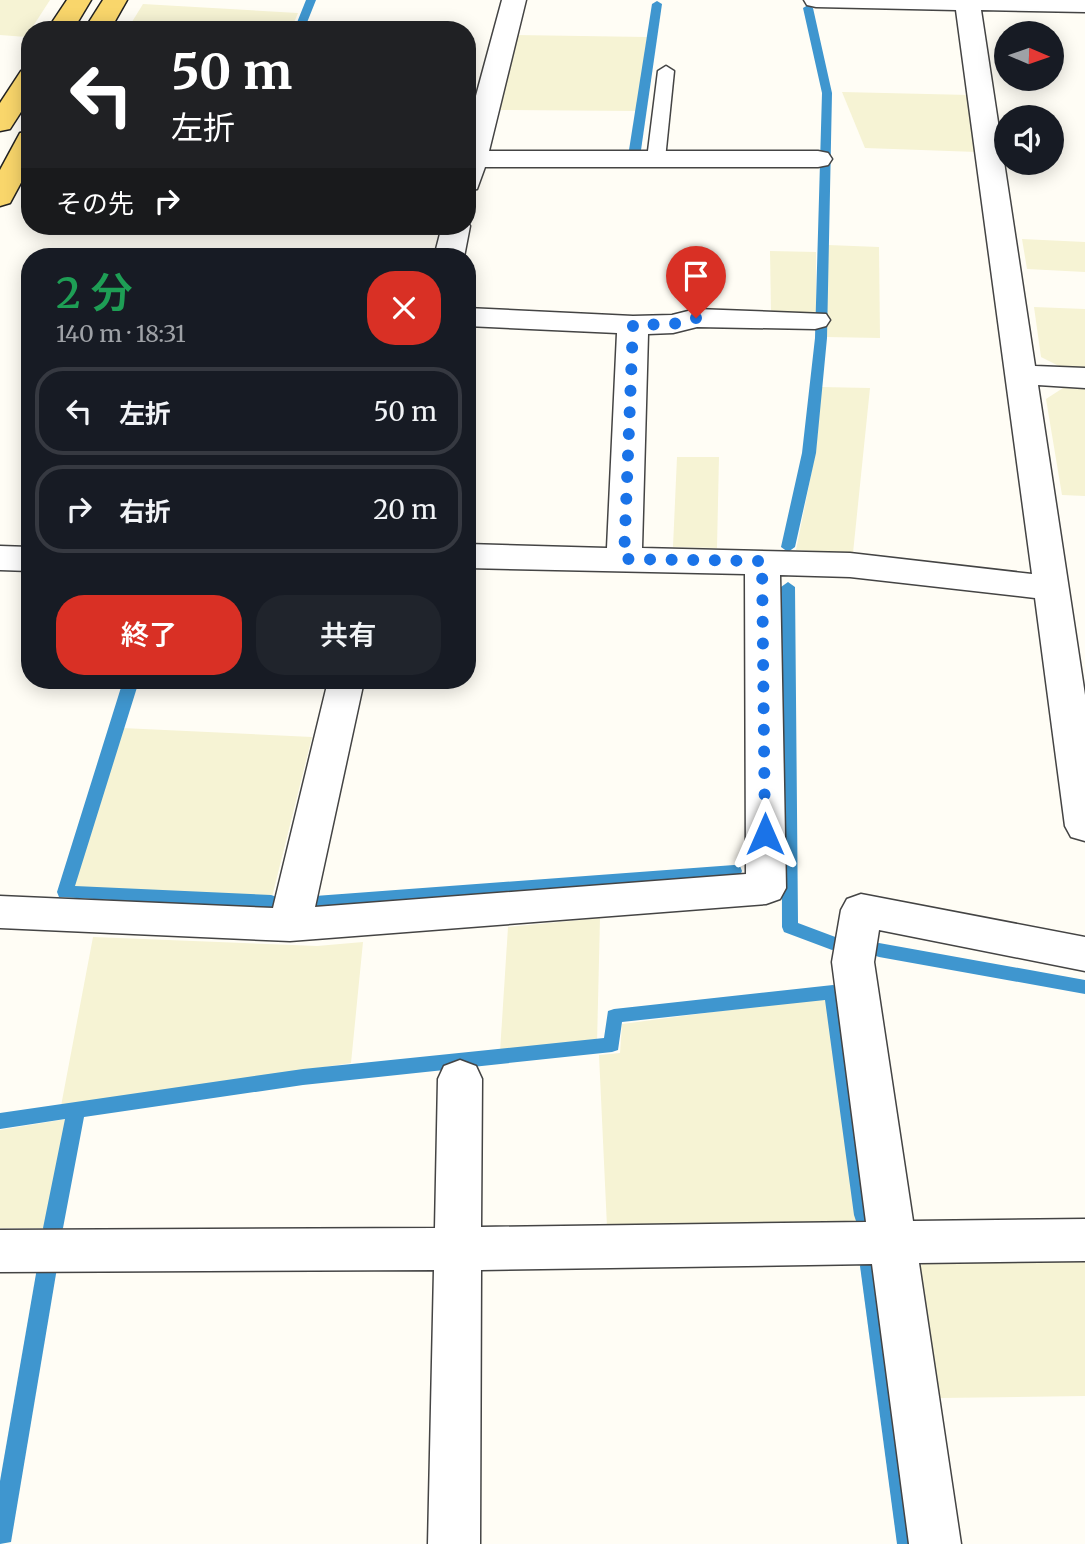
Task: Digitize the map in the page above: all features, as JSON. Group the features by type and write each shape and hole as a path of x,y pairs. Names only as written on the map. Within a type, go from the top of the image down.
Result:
{"main road":[{"path":"66,21 79,0"},
{"path":"102,21 115,0"},
{"path":"0,123 21,91"},
{"path":"0,197 21,156"}],"street":[{"path":"476,119 514,0"},
{"path":"816,0 968,5 1085,4"},
{"path":"968,5 1023,375 1085,826"},
{"path":"476,171 656,159 818,159"},
{"path":"476,317 633,325 673,324 696,318 816,320"},
{"path":"624,559 633,325"},
{"path":"1023,375 1085,378"},
{"path":"476,556 762,561 862,566 1053,589"},
{"path":"0,558 21,559"},
{"path":"0,912 290,925 766,888 762,561"},
{"path":"290,925 344,689"},
{"path":"935,1544 853,962 861,910 1085,954"},
{"path":"454,1544 460,1079"},
{"path":"0,1251 458,1249 1085,1240"}],"lane":[{"path":"656,159 666,71"}],"shaded area":[{"path":"0,0 50,0 36,21 21,21 21,37 0,35"},
{"path":"143,4 298,13 295,21 133,21"},
{"path":"516,35 647,37 637,111 497,110"},
{"path":"842,92 970,95 977,152 865,148"},
{"path":"1022,239 1085,242 1085,272 1027,269"},
{"path":"828,245 879,247 880,338 826,337"},
{"path":"770,251 816,252 816,315 771,313"},
{"path":"1034,307 1085,309 1085,368 1061,367 1041,357"},
{"path":"821,387 870,388 853,553 796,550 816,450"},
{"path":"1063,388 1085,389 1085,496 1062,495 1046,399"},
{"path":"677,457 719,457 717,548 673,547"},
{"path":"122,728 312,737 272,897 73,888"},
{"path":"600,918 597,1044 500,1052 508,927"},
{"path":"93,937 317,946 363,942 351,1063 61,1106"},
{"path":"826,997 859,1224 607,1227 599,1055 620,1053 622,1024"},
{"path":"66,1119 45,1228 0,1228 0,1130"},
{"path":"930,1258 1085,1258 1085,1396 940,1398 920,1266"}],"waterway":[{"path":"303,21 311,0"},
{"path":"635,150 657,4"},
{"path":"788,547 809,453 821,338 827,93 808,8"},
{"path":"788,587 790,927 832,943"},
{"path":"128,689 65,892 271,902"},
{"path":"315,903 734,871"},
{"path":"879,950 1085,987"},
{"path":"0,1121 303,1077 612,1045 614,1016 833,992 863,1215"},
{"path":"53,1228 76,1110"},
{"path":"870,1266 908,1544"},
{"path":"0,1542 47,1268"}],"route":[{"path":"696,318 673,324 633,325 624,559 762,561 765,834"}]}
